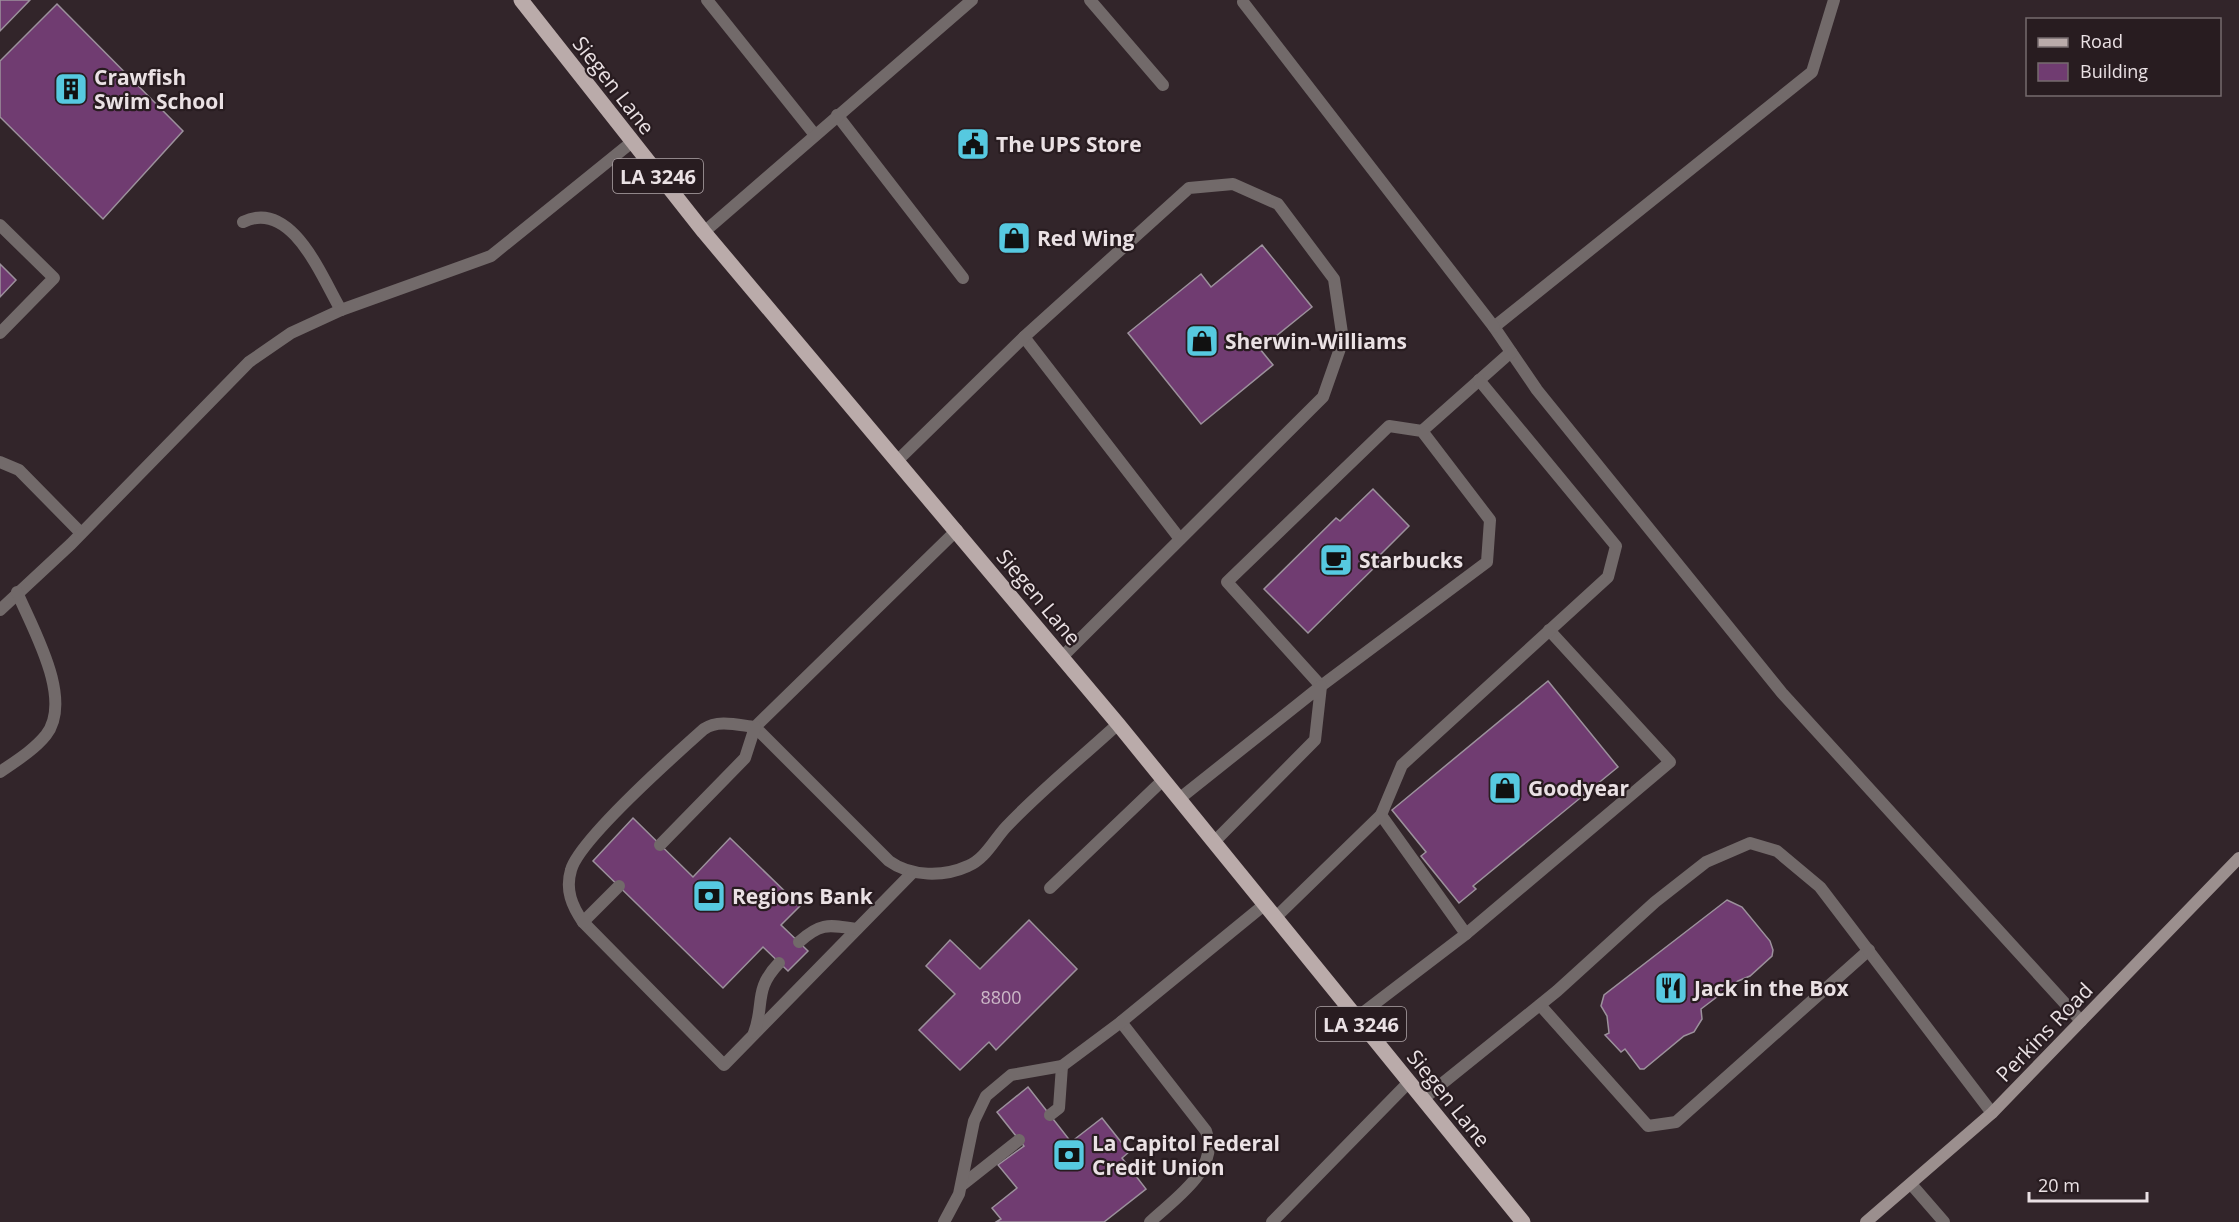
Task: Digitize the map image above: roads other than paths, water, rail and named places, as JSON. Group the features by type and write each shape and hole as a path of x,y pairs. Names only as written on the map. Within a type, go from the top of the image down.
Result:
{"main road":[{"name":"Siegen Lane","path":"521,0 704,232 1118,724 1162,781 1523,1222"},
{"name":"Perkins Road","path":"1866,1222 1992,1113 2238,862"}],"lane":[{"path":"707,0 815,135"},
{"path":"704,232 972,0"},
{"path":"1090,0 1163,85"},
{"path":"1243,0 1494,327 1537,390 1782,693 2081,1021"},
{"path":"1494,327 1812,72 1834,0"},
{"path":"837,115 963,278"},
{"path":"0,610 81,533 249,362 291,333 341,310 490,256 632,142"},
{"path":"897,461 1024,337 1189,188 1233,184 1278,204 1334,279 1343,340 1323,397 1062,657"},
{"path":"243,222 259,217 267,218 289,229 303,245 341,310"},
{"path":"0,225 54,278 0,333"},
{"path":"1024,337 1180,539"},
{"path":"1422,431 1511,352"},
{"path":"1275,918 1381,814 1402,765 1608,577 1616,546 1479,380"},
{"path":"1179,799 1322,686 1487,562 1490,520 1422,431 1389,426 1227,582 1322,686 1315,740 1214,842"},
{"path":"0,462 19,470 81,533"},
{"path":"660,845 745,758 755,727 957,530"},
{"path":"0,772 36,745 47,734 55,718 52,679 17,592"},
{"path":"1356,1018 1466,933 1670,762 1549,630"},
{"path":"913,872 724,1065 584,922 575,910 569,882 576,857 585,846 665,764 710,725 723,723 755,727 889,861 900,869 913,872 951,872 970,866 980,858 1007,826 1118,724"},
{"path":"1050,888 1162,781"},
{"path":"1381,814 1466,933"},
{"path":"1423,1099 1540,1005 1655,902 1706,862 1749,843 1778,851 1820,887 1992,1113"},
{"path":"584,922 619,886"},
{"path":"944,1222 950,1216 962,1185 974,1121 986,1096 1011,1075 1062,1066 1121,1022 1264,905"},
{"path":"799,942 814,928 822,926 857,929"},
{"path":"1540,1005 1648,1126 1676,1122 1869,950"},
{"path":"752,1036 758,1021 761,989 779,963"},
{"path":"1121,1022 1206,1131 1210,1141 1205,1165 1192,1183 1150,1222"},
{"path":"1050,1115 1059,1108 1062,1066"},
{"path":"1272,1222 1409,1082"},
{"path":"962,1185 1019,1140"},
{"path":"1911,1184 1944,1222"}],"place":[{"name":"Crawfish Swim School","path":"71,89"},
{"name":"The UPS Store","path":"973,144"},
{"name":"Red Wing","path":"1014,238"},
{"name":"Sherwin-Williams","path":"1202,341"},
{"name":"Starbucks","path":"1336,560"},
{"name":"Goodyear","path":"1505,788"},
{"name":"Regions Bank","path":"709,896"},
{"name":"Jack in the Box","path":"1671,988"},
{"name":"La Capitol Federal Credit Union","path":"1069,1155"}]}
